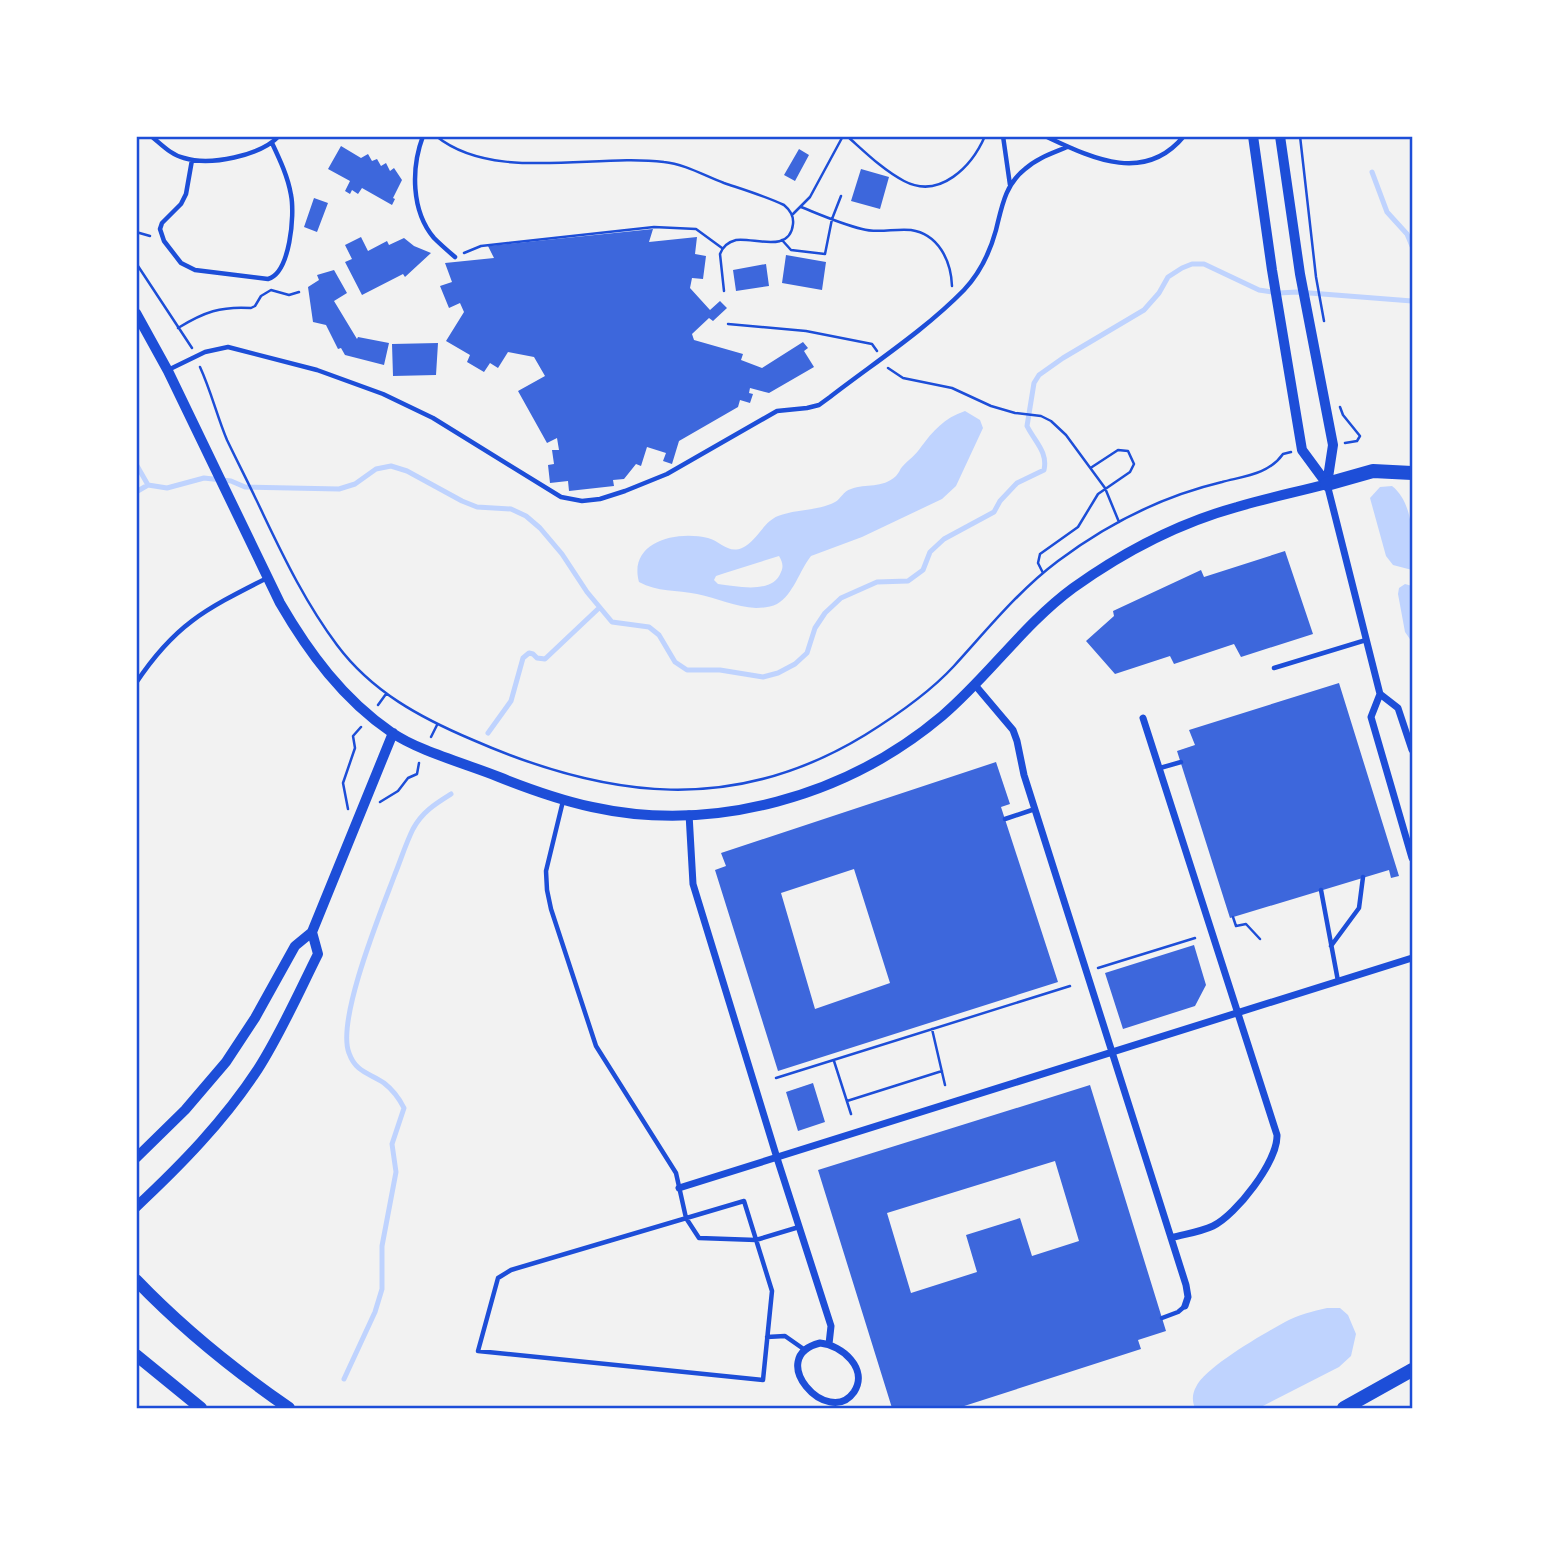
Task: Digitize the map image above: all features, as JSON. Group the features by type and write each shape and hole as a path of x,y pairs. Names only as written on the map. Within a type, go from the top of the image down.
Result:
{"highway":[{"path":"1326,484 1373,471 1412,473"},
{"path":"1344,1409 1412,1370"}],"main road":[{"path":"136,1280 202,1344 289,1409"},
{"path":"136,1355 201,1409"}],"street":[{"path":"1253,136 1272,270 1303,450 1326,484 1380,694 1371,717 1412,858"},
{"path":"1280,136 1300,274 1333,445 1326,484"},
{"path":"136,313 168,371 268,578 301,640 324,671 393,733 438,753 564,800 594,808 632,813 689,814 766,805 833,784 895,749 941,717 1032,625 1062,598 1112,563 1155,539 1210,516 1326,484"},
{"path":"975,685 1013,730 1017,741 1024,775 1186,1285 1188,1297 1185,1306"},
{"path":"1380,694 1398,708 1412,750"},
{"path":"1143,718 1239,1014 1277,1142 1273,1154 1231,1214 1214,1225 1171,1238"},
{"path":"136,1158 185,1110 226,1062 255,1018 295,946 312,932 393,733"},
{"path":"689,814 693,884 831,1326 829,1344"},
{"path":"136,1207 213,1129 257,1069 281,1030 318,954 312,932"},
{"path":"679,1188 1412,958"},
{"path":"820,1343 829,1344 853,1361 857,1368 858,1384 849,1397 842,1401 825,1401 801,1382 797,1365 805,1350 820,1343"}],"lane":[{"path":"152,136 173,154 192,160 243,156 272,143 279,136"},
{"path":"423,136 415,169 415,188 420,211 434,237 455,257"},
{"path":"1003,136 1010,186"},
{"path":"1045,136 1089,157 1111,163 1130,164 1160,155 1184,136"},
{"path":"192,160 186,194 176,211 162,223 161,236 181,263 195,270 260,279 273,278 278,274 288,246 293,209 288,179 272,143"},
{"path":"168,371 205,352 228,347 317,370 383,394 433,418 561,497 582,501 612,495 667,474 777,411 819,405 952,300 977,274 988,255 1001,204 1010,186 1025,168 1067,147"},
{"path":"136,684 155,654 197,616 268,578"},
{"path":"1274,668 1367,639"},
{"path":"1160,768 1181,762"},
{"path":"564,800 547,871 551,909 596,1046 676,1172 686,1218 699,1238 756,1240 799,1227"},
{"path":"1005,818 1035,809"},
{"path":"1331,946 1359,908 1363,877"},
{"path":"1321,890 1338,981"},
{"path":"744,1200 756,1240 772,1291 763,1380 478,1351 498,1278 511,1270 744,1200"},
{"path":"1162,1318 1185,1306"},
{"path":"767,1337 785,1336 805,1350"}],"path":[{"path":"436,136 466,155 488,160 521,163 597,160 666,162 763,195 784,205 792,215 794,224 790,233 782,240 772,244 740,239 722,248 720,254 724,292"},
{"path":"792,215 810,197 845,136 900,179 923,186 936,185 951,179 965,169 977,155 985,136"},
{"path":"1300,136 1316,277"},
{"path":"782,240 790,250 825,254 832,219 841,196"},
{"path":"802,207 865,230 911,230 926,235 937,244 949,265 952,300"},
{"path":"455,257 481,246 654,227 696,229 722,248"},
{"path":"136,232 152,237 161,236"},
{"path":"136,263 190,343"},
{"path":"178,328 194,317 225,307 251,308 261,296 271,290 289,295 299,292"},
{"path":"203,373 226,437 303,593 337,646 372,682 406,708 494,749 564,775 660,790 696,789 760,779 805,764 863,736 946,674 978,636 1043,573 1076,548 1119,522 1195,488 1270,469 1283,453"},
{"path":"1339,403 1343,415 1360,436 1357,441"},
{"path":"1015,413 1041,416 1066,435 1105,488 1119,522"},
{"path":"1043,573 1038,563 1040,554 1078,527 1098,494 1130,472 1134,464 1128,451 1118,450 1091,468"},
{"path":"343,783 355,748 353,736"},
{"path":"360,814 398,791 408,778 417,774"},
{"path":"1227,923 1234,919 1236,926 1246,924 1260,939"},
{"path":"1098,968 1195,938"},
{"path":"776,1078 1070,986"},
{"path":"932,1029 945,1085"},
{"path":"834,1059 851,1114"},
{"path":"847,1101 942,1071"}],"water":[{"path":"965,411 980,420 983,428 956,486 942,499 862,537 811,556 792,588 777,604 764,608 749,607 697,594 653,588 639,582 637,568 641,557 657,542 695,536 708,538 728,548 742,548 778,516 828,505 837,501 848,490 891,480 935,430","holes":["779,556 782,570 770,584 744,587 718,584 714,580 716,576"]},
{"path":"1392,486 1400,494 1409,514 1412,570 1393,565 1386,556 1370,498 1380,487"},
{"path":"1405,584 1412,586 1412,642 1405,632 1398,594 1399,588"},
{"path":"1327,1308 1340,1308 1348,1315 1356,1334 1351,1356 1339,1367 1259,1408 1195,1408 1193,1398 1196,1387 1211,1370 1250,1342 1285,1322"}],"building":[{"path":"341,146 361,158 368,154 372,161 377,159 381,166 386,163 390,171 394,168 402,180 392,205 362,188 358,194 352,190 350,194 345,191 350,181 328,169"},
{"path":"799,149 809,155 795,181 784,175"},
{"path":"861,169 889,177 880,209 851,201"},
{"path":"314,198 328,203 317,232 304,227"},
{"path":"653,229 649,242 697,237 695,254 706,256 703,279 692,278 690,288 710,310 720,301 727,308 713,321 709,318 692,334 694,340 743,354 741,360 762,368 803,342 808,348 804,351 814,367 769,393 750,388 749,393 753,394 750,403 740,400 738,407 679,441 672,464 663,461 666,453 647,447 641,466 636,464 624,479 613,480 614,486 569,491 568,481 550,483 548,465 554,464 552,450 559,450 557,438 547,443 518,391 545,376 534,357 508,352 498,368 490,363 484,372 467,362 470,355 446,341 464,312 460,303 449,308 440,286 452,282 445,263 494,258 488,246"},
{"path":"361,237 368,251 387,241 389,245 404,238 414,246 431,253 405,277 403,274 362,295 345,262 352,259 345,245"},
{"path":"786,255 826,262 822,290 782,283"},
{"path":"766,264 769,286 736,291 733,270"},
{"path":"334,270 347,293 334,301 357,339 358,337 389,343 384,365 345,355 341,348 338,349 326,325 313,322 308,287 319,280 317,275"},
{"path":"438,343 436,375 393,376 392,344"},
{"path":"1285,551 1313,634 1241,657 1234,644 1174,664 1170,656 1115,674 1086,641 1114,616 1113,611 1201,570 1204,577"},
{"path":"1339,683 1399,876 1391,878 1389,870 1230,918 1177,751 1195,745 1189,730"},
{"path":"996,762 1010,804 1001,807 1058,982 778,1071 715,870 726,866 721,853","holes":["854,869 890,983 815,1009 781,893"]},
{"path":"1194,945 1206,985 1195,1006 1123,1029 1105,973"},
{"path":"813,1083 825,1122 798,1131 786,1092"},
{"path":"1090,1085 1166,1331 1138,1340 1141,1349 958,1408 892,1408 818,1170","holes":["1055,1161 1079,1241 1032,1256 1020,1218 966,1235 977,1272 911,1293 887,1213"]}],"waterway":[{"path":"1372,172 1387,212 1407,234 1412,246"},
{"path":"136,492 148,485 167,488 204,478 231,481 245,487 339,489 355,484 376,469 391,466 407,471 477,507 511,509 526,516 562,554 587,592 612,622 649,627 659,635 675,662 687,670 720,670 763,677 795,664 807,653 815,628 825,613 841,598 877,582 908,581 923,570 930,552 944,539 994,512 1000,501 1017,483 1044,470 1042,452 1027,426 1034,383 1039,375 1144,310 1159,293 1168,277 1182,268 1192,264 1204,264 1259,290 1279,293 1412,301"},
{"path":"136,464 148,485"},
{"path":"488,733 511,701 523,658 529,653 545,659 599,608"},
{"path":"344,1379 375,1312 382,1289 382,1246 396,1172 392,1144 404,1108 396,1094 359,1069 352,1060 347,1037 349,1016 371,937 410,834 425,813 451,794"}]}
